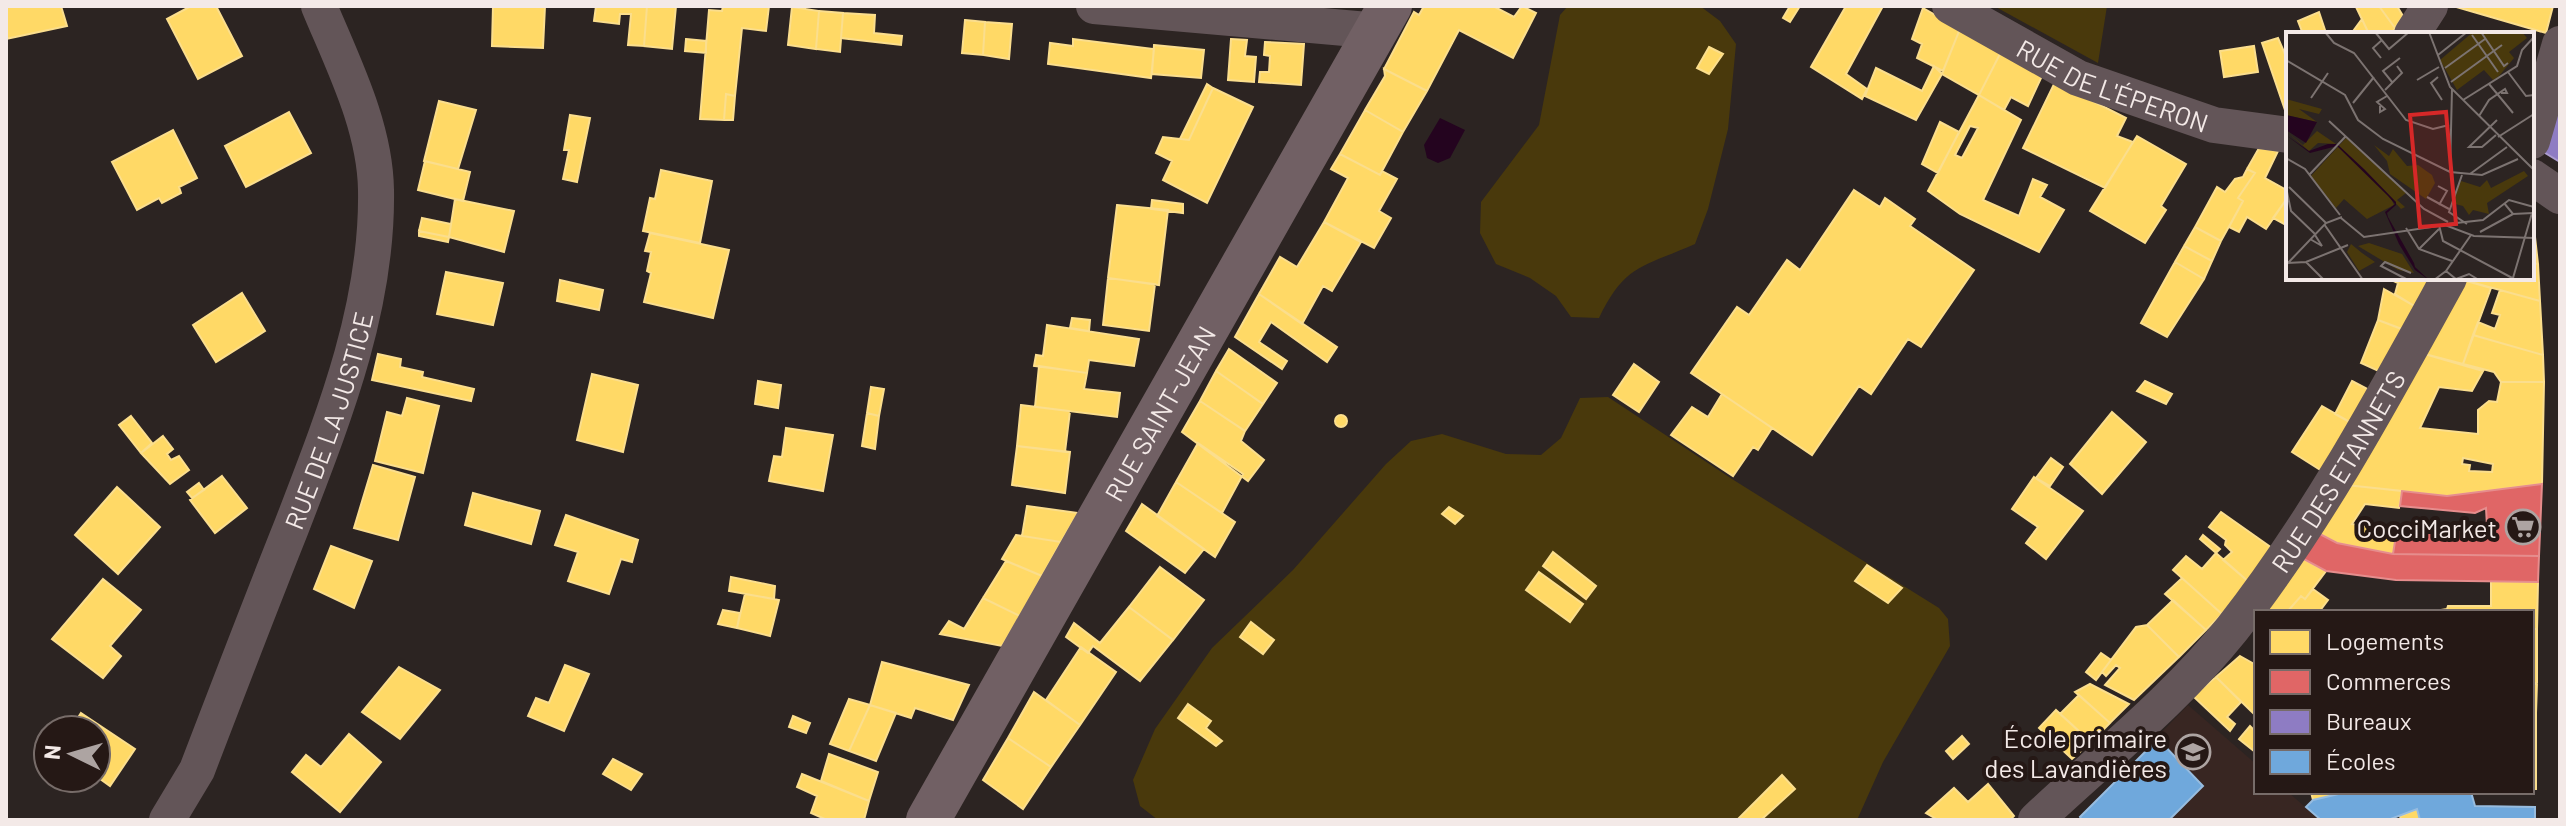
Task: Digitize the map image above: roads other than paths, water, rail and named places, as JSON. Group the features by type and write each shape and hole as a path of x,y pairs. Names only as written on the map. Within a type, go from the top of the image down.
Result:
{"street":[{"name":"RUE DE LA JUSTICE","path":"167,820 197,770 331,423 359,335 373,254 374,175 356,97 319,6"},
{"path":"1094,6 1385,18"},
{"name":"RUE DE L'ÉPERON","path":"1950,6 2078,78 2214,125 2286,135"},
{"path":"2413,32 2430,6"},
{"name":"RUE SAINT-JEAN","path":"928,820 1385,18"},
{"path":"2534,134 2560,44"},
{"path":"2534,178 2560,196"},
{"name":"RUE DES ETANNETS","path":"2036,820 2177,687 2231,629 2338,475 2448,280"}],"place":[{"name":"CocciMarket","path":"2523,527"},
{"name":"École primaire des Lavandières","path":"2193,752"}]}
